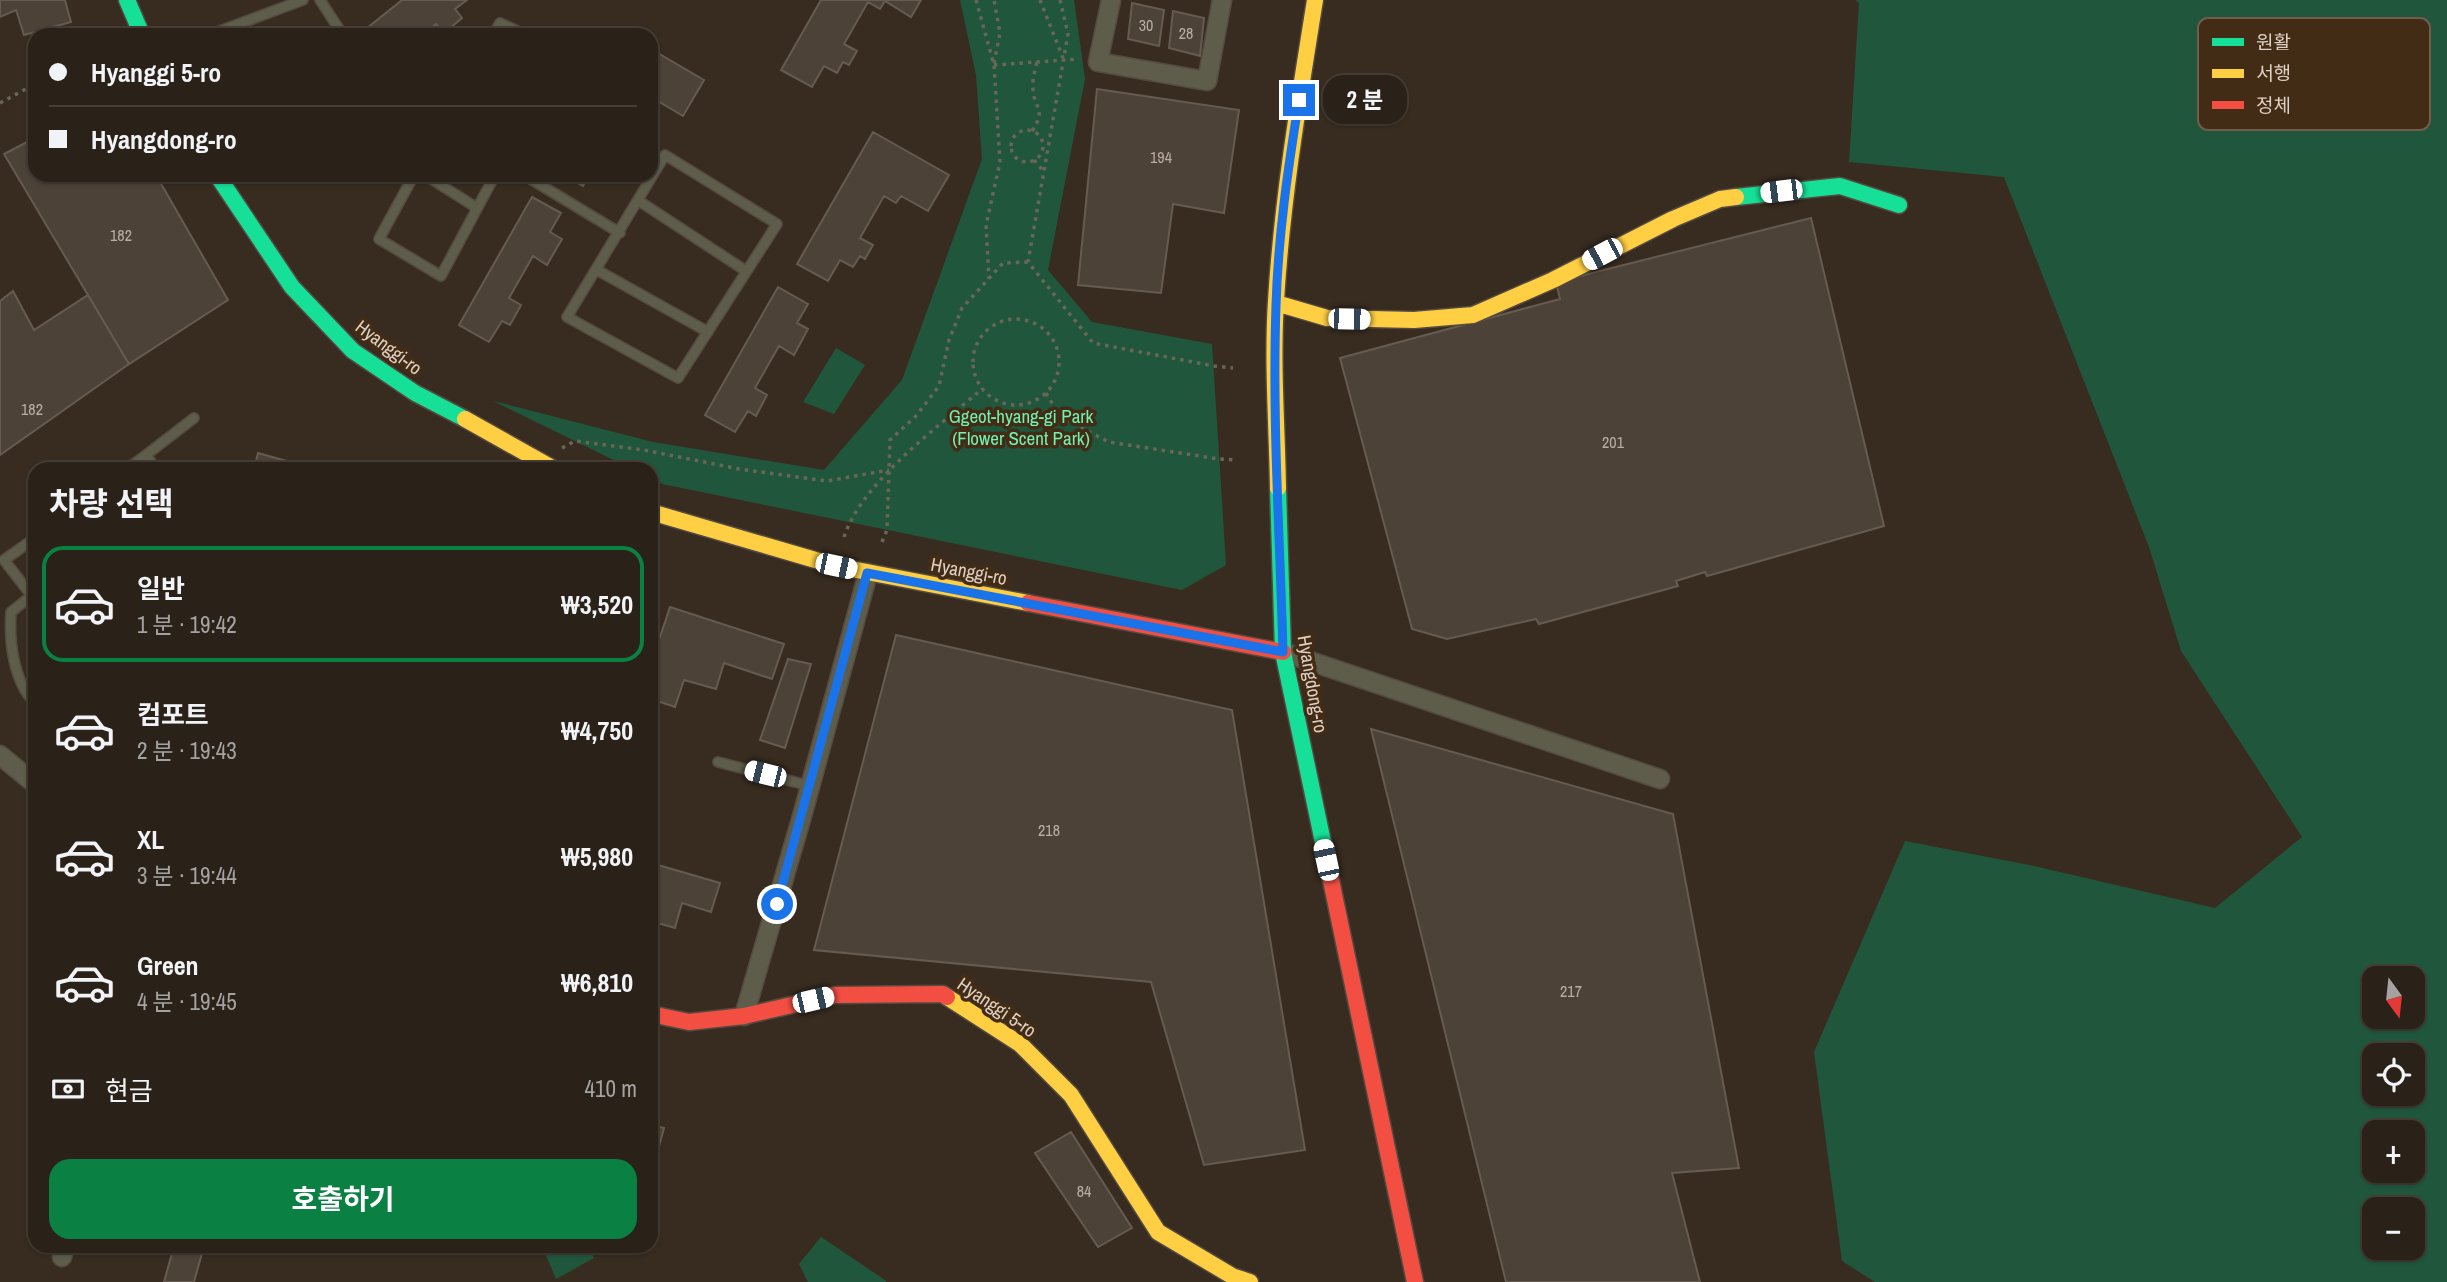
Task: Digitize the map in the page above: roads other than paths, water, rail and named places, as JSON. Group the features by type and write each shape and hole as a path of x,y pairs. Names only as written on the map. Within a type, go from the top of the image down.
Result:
{"main road":[{"path":"127,0 139,28"},
{"name":"Hyangdong-ro","path":"1315,0 1287,174 1276,303 1275,370 1283,652 1415,1282"},
{"name":"Hyanggi-ro","path":"221,182 292,287 353,351 415,393 542,462"},
{"path":"1276,303 1327,318 1414,320 1473,315 1553,279 1673,219 1720,200 1840,186 1899,205"},
{"name":"Hyanggi-ro","path":"658,514 775,550 867,573 1283,652"},
{"name":"Hyanggi 5-ro","path":"658,1015 689,1022 744,1016 835,995 943,994 1020,1044 1071,1095 1158,1232 1232,1276 1250,1282"}],"street":[{"path":"1111,0 1098,62 1207,81 1222,0"},
{"path":"744,1016 867,573"},
{"path":"1283,652 1660,779"},
{"path":"0,755 28,778"}],"lane":[{"path":"228,28 303,0"},
{"path":"320,0 338,28"},
{"path":"497,28 500,23 511,28"},
{"path":"650,182 567,317 678,378 776,224 665,155 658,167"},
{"path":"410,182 379,239 441,276 491,182"},
{"path":"436,182 477,208"},
{"path":"536,182 620,233"},
{"path":"639,201 746,271"},
{"path":"597,271 708,332"},
{"path":"136,462 194,418"},
{"path":"146,455 151,462"},
{"path":"28,543 4,560 28,588"},
{"path":"28,599 10,612 9,636 18,673 28,691"},
{"path":"718,762 810,786"}],"park label":[{"name":"Ggeot-hyang-gi Park (Flower Scent Park)","path":"1021,427"}]}
